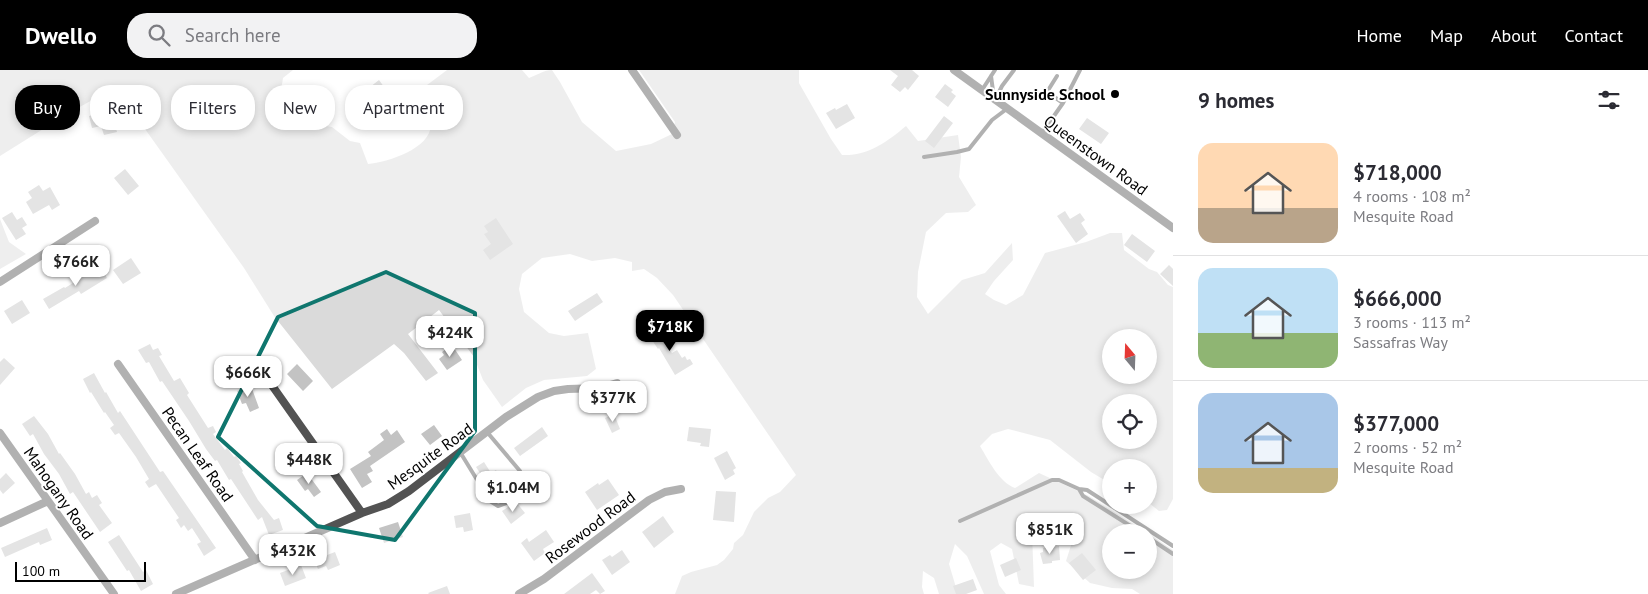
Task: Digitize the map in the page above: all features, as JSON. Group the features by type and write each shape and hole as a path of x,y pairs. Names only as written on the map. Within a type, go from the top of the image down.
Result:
{"street":[{"path":"632,70 676,135"},
{"name":"Queenstown Road","path":"954,70 1173,228"},
{"path":"0,282 95,221"},
{"name":"Pecan Leaf Road","path":"118,364 255,560"},
{"name":"Mesquite Road","path":"176,594 362,513 388,504 522,406 538,397 568,388 600,388 617,383"},
{"path":"271,384 362,513"},
{"name":"Mahogany Road","path":"0,433 114,594"},
{"name":"Rosewood Road","path":"519,594 544,579 649,500 665,492 681,489"},
{"path":"0,522 48,501"}],"lane":[{"path":"982,90 995,70"},
{"path":"995,99 1014,70"},
{"path":"1042,133 1062,103 1080,70"},
{"path":"991,76 995,99"},
{"path":"1057,76 1047,92 1062,103"},
{"path":"924,157 957,152 969,148 992,120 1008,108"},
{"path":"460,452 490,501 498,506 512,501 520,486 520,471 487,432"},
{"path":"960,521 1052,480 1059,480 1079,489 1087,490 1173,546"},
{"path":"1079,489 1083,496 1127,524"},
{"path":"1157,543 1173,554"}],"highlighted area":[{"path":"386,272 475,313 475,431 395,540 317,526 218,437 278,317"}],"shaded area":[{"path":"0,70 293,70 283,78 282,85 265,85 265,130 335,129 350,141 360,143 368,164 407,153 424,141 430,130 463,130 463,85 427,85 447,70 522,70 529,78 552,70 582,122 616,151 651,144 672,134 675,122 639,70 799,70 799,83 842,155 860,153 877,147 906,126 918,141 958,135 961,157 959,177 976,205 968,212 946,213 926,232 918,272 917,297 928,314 962,280 985,273 1012,243 1013,260 985,294 1006,305 1023,295 1045,253 1086,242 1110,233 1122,233 1124,250 1149,269 1157,272 1168,285 1173,287 1173,499 1167,510 1157,509 1157,459 1102,459 1102,479 1050,440 1008,429 992,434 980,446 995,470 1009,485 1015,488 1039,473 1089,496 1102,504 1102,514 1118,514 1133,524 1102,524 1102,579 1157,579 1157,539 1173,550 1173,594 1140,594 1132,589 1112,588 1090,583 1066,561 1073,539 1047,524 1032,532 1034,587 1019,584 1012,549 1001,543 990,551 999,585 1006,594 984,594 967,556 955,544 949,564 958,594 939,594 934,578 923,571 922,587 924,594 675,594 682,576 717,565 724,560 733,549 734,543 743,535 754,512 768,498 780,492 796,475 673,295 657,278 644,269 632,271 632,262 615,258 592,261 570,254 542,258 522,274 519,289 524,312 549,333 564,336 588,333 596,369 587,376 544,380 526,388 502,407 483,380 474,357 439,310 408,334 438,373 426,381 404,353 394,344 332,389 274,316 244,268 146,130 161,130 161,85 90,85 90,101 80,107 80,85 15,85 15,130 42,130 0,156"},
{"path":"0,219 9,242 26,254 0,269"}],"building":[{"path":"890,70 912,70 919,76 908,90 905,87 900,92 891,85 898,76"},
{"path":"379,80 383,85 373,85"},
{"path":"945,84 953,90 951,92 956,96 948,107 935,97"},
{"path":"847,104 855,118 836,129 826,113"},
{"path":"944,116 953,123 934,148 925,141"},
{"path":"1087,118 1109,133 1101,144 1079,129"},
{"path":"102,130 116,130 117,132 104,135"},
{"path":"125,169 139,186 128,195 114,178"},
{"path":"39,185 43,191 50,187 60,205 52,210 49,205 33,214 26,202 32,198 28,192"},
{"path":"1065,211 1070,219 1080,213 1085,220 1081,223 1088,234 1076,243 1057,216"},
{"path":"12,212 17,220 22,217 27,225 22,228 26,234 16,240 2,218"},
{"path":"496,218 513,244 490,260 483,250 491,244 484,234 488,232 484,226"},
{"path":"1132,234 1155,251 1147,262 1124,245"},
{"path":"131,258 141,273 123,284 113,270"},
{"path":"1169,265 1173,269 1173,286 1160,274"},
{"path":"100,266 107,278 81,294 79,291 49,309 43,299 65,288"},
{"path":"597,293 603,302 575,321 568,311"},
{"path":"22,300 30,313 12,324 4,311"},
{"path":"660,326 666,334 661,337 672,353 677,350 682,358 685,356 693,364 675,375 648,334"},
{"path":"150,344 153,350 158,348 162,355 159,356 174,381 180,378 189,393 187,395 208,428 213,426 216,432 213,434 225,450 227,448 234,457 236,456 241,463 239,464 242,472 258,500 274,520 279,518 283,530 269,535 262,517 258,520 231,479 229,480 217,460 215,461 206,449 162,381 160,382 149,362 146,363 138,350"},
{"path":"452,345 462,360 447,370 439,359 444,355 442,352"},
{"path":"4,358 15,368 0,385 0,362"},
{"path":"297,364 313,381 303,391 287,374"},
{"path":"94,373 118,413 120,411 160,472 163,471 216,548 204,556 197,544 201,542 192,528 188,531 184,525 181,528 176,520 179,518 156,484 149,488 145,482 149,479 136,457 119,433 115,435 110,428 114,425 90,393 83,379"},
{"path":"251,386 259,408 250,412 246,403 242,404 237,391"},
{"path":"614,414 620,429 612,433 605,418"},
{"path":"34,416 48,434 59,454 75,474 86,494 89,492 92,498 97,495 102,503 99,505 112,523 100,532 73,492 70,494 33,434 30,436 22,424"},
{"path":"434,425 442,436 430,445 421,434"},
{"path":"542,427 548,436 520,456 514,448"},
{"path":"689,427 711,429 709,447 700,446 701,443 687,441"},
{"path":"387,429 391,435 397,430 405,442 370,466 373,471 367,474 372,482 362,488 350,469 371,456 368,452 384,440 380,434"},
{"path":"727,451 736,468 733,470 735,474 725,480 714,458"},
{"path":"484,462 491,473 496,470 500,478 492,483 488,477 484,479 476,467"},
{"path":"6,473 15,483 3,494 0,490 0,479"},
{"path":"307,473 321,492 314,497 308,489 305,491 297,480"},
{"path":"608,479 619,495 597,510 585,492"},
{"path":"716,491 736,492 734,522 713,520"},
{"path":"516,502 525,513 511,524 502,511"},
{"path":"470,513 473,530 464,532 463,527 456,528 454,516"},
{"path":"663,516 674,532 654,548 642,532"},
{"path":"398,522 403,537 384,543 379,528"},
{"path":"47,528 52,540 40,545 39,542 5,557 1,548"},
{"path":"546,530 554,542 543,549 545,553 534,561 521,543 527,538 529,542"},
{"path":"119,535 143,572 146,570 153,584 141,591 129,570 127,571 108,542"},
{"path":"1059,546 1060,560 1043,564 1040,553 1043,552 1043,548"},
{"path":"622,550 630,562 612,575 602,560 610,555 612,557"},
{"path":"335,552 340,565 328,570 326,566 318,569 314,560"},
{"path":"1082,553 1096,570 1083,580 1069,563"},
{"path":"1016,558 1021,570 1005,577 1000,565"},
{"path":"301,565 306,578 285,586 280,573"},
{"path":"592,573 605,591 600,594 596,590 590,594 564,594"},
{"path":"973,579 977,590 966,594 956,594 953,586"},
{"path":"447,586 450,594 428,593"}],"place":[{"name":"Sunnyside School","path":"1115,94"}]}
